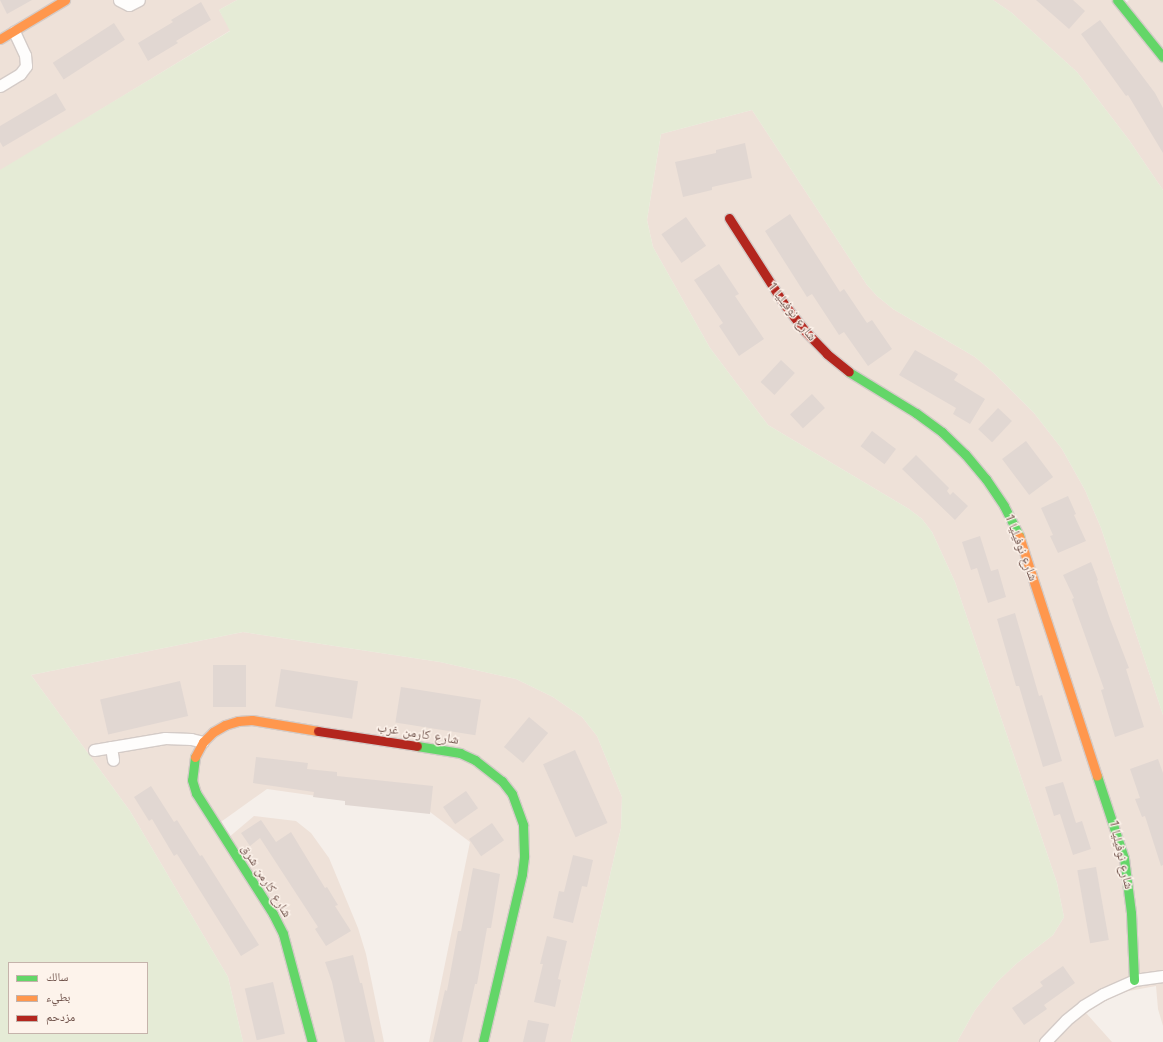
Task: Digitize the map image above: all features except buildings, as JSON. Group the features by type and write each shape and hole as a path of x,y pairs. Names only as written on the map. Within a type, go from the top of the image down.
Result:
{"street":[{"path":"0,39 65,0"},
{"path":"119,0 129,5 139,0"},
{"path":"1117,0 1163,57"},
{"path":"0,86 20,74 26,66 25,55 14,31"},
{"name":"شارع نوفيليا 1","path":"729,218 784,304 804,330 827,354 853,375 916,413 942,432 965,454 982,474 1004,506 1019,536 1124,858 1130,892 1134,980"},
{"name":"شارع كارمن غرب","path":"203,742 213,732 225,725 238,721 252,720 460,753 475,760 502,781 512,794 519,810 524,841 524,858 522,874 483,1042"},
{"path":"94,750 165,738 203,742"},
{"name":"شارع كارمن شرق","path":"203,742 196,754 193,766 192,780 196,793 278,923 288,947 312,1042"},
{"path":"111,747 113,760"},
{"path":"1045,1042 1066,1020 1083,1006 1134,980 1163,976"}],"shaded area":[{"path":"0,0 237,0 219,10 231,30 0,171"},
{"path":"993,0 1122,0 1125,4 1129,0 1163,0 1163,190 1129,140 1077,72 1012,13"},
{"path":"752,110 867,285 877,296 893,309 975,357 994,373 1034,413 1062,449 1085,490 1101,528 1163,715 1163,1026 1158,1009 1156,986 1118,993 1086,1013 1112,1042 957,1042 975,1010 997,982 1016,964 1053,935 1064,917 1057,883 955,582 932,532 922,519 909,509 768,425 710,348 653,247 647,220 661,134"},
{"path":"243,632 440,662 516,679 553,697 582,717 597,736 622,797 621,828 571,1042 429,1042 470,842 430,812 267,789 218,824 228,838 254,816 296,821 311,833 329,858 358,928 366,954 384,1042 243,1042 228,977 130,811 31,675"}],"green space":[{"path":"237,0 993,0 1012,13 1077,72 1129,140 1163,190 1163,715 1101,528 1085,490 1062,449 1034,413 994,373 975,357 893,309 877,296 867,285 752,110 661,134 647,220 653,247 710,348 768,425 909,509 922,519 932,532 955,582 1057,883 1064,917 1053,935 1016,964 997,982 975,1010 957,1042 571,1042 621,828 622,797 597,736 582,717 553,697 516,679 440,662 243,632 31,675 130,811 228,977 243,1042 0,1042 0,170 230,31 219,10"}],"traffic: fast":[{"path":"1117,0 1163,57"},
{"path":"849,372 916,413 942,432 965,454 986,479 1004,506 1019,536"},
{"path":"417,746 460,753 475,760 502,781 512,794 523,825 524,857 522,874 483,1042"},
{"path":"195,757 192,780 196,793 273,914 283,934 312,1042"},
{"path":"1097,776 1124,858 1131,913 1134,980"}],"traffic: slow":[{"path":"0,39 65,0"},
{"path":"1019,536 1097,776"},
{"path":"195,757 203,742 213,732 225,725 238,721 252,720 318,731"}],"traffic: jam":[{"path":"729,218 784,304 804,330 827,354 849,372"},
{"path":"318,731 417,746"}]}
